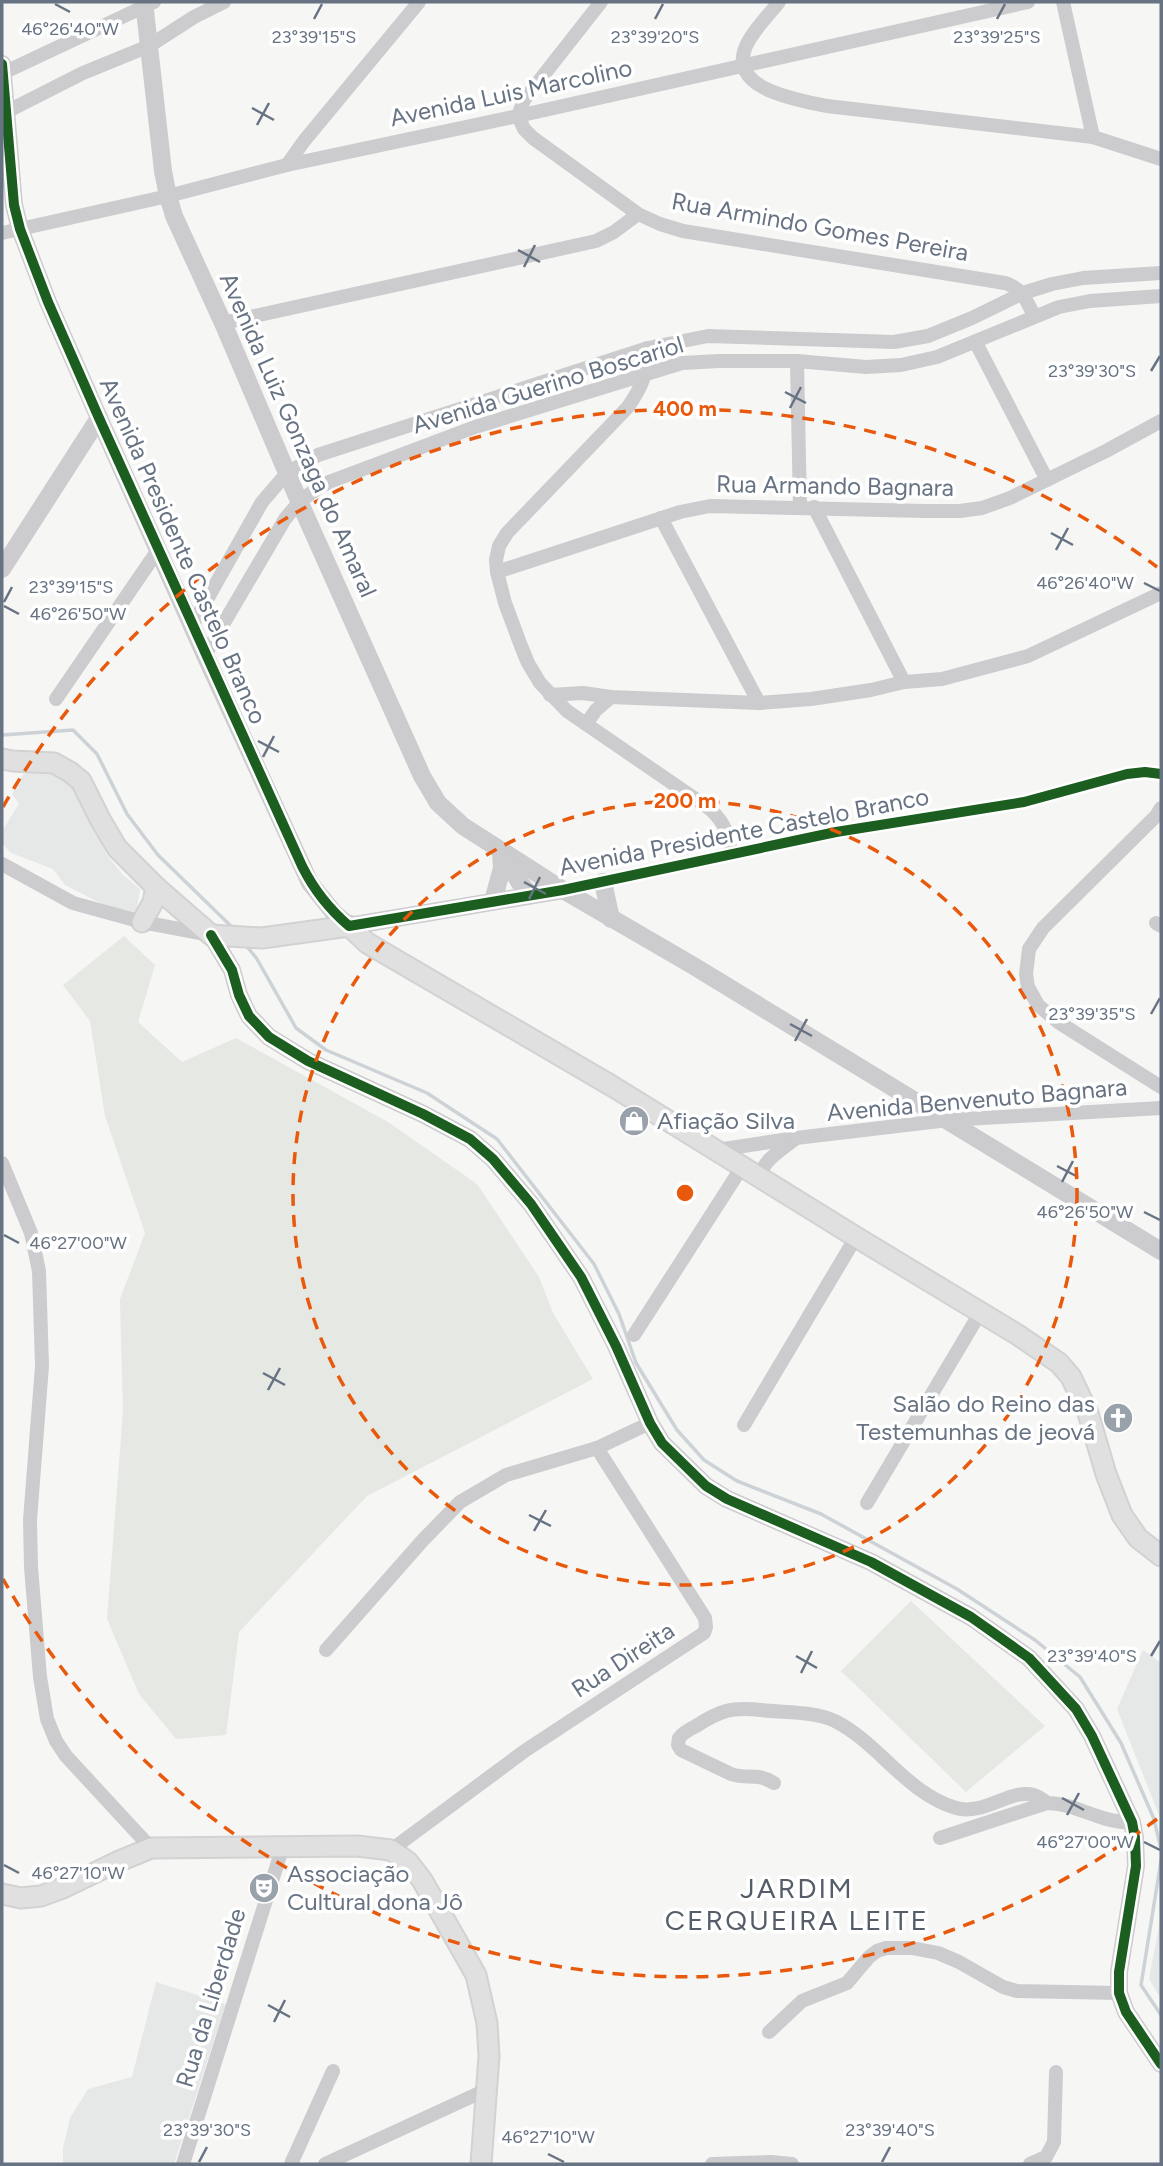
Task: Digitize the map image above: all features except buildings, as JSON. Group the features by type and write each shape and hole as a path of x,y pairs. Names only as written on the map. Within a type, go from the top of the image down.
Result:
{"main road":[{"path":"2,759 54,763 82,781 117,848 156,887 211,935 262,938 349,926"},
{"path":"142,922 153,902 156,887"},
{"name":"Avenida Presidente Castelo Branco","path":"349,926 378,949 612,1086 1018,1335 1059,1363 1071,1377 1088,1413 1106,1474 1122,1515 1138,1538 1161,1556"},
{"path":"2,1894 21,1898 41,1896 151,1848 357,1846 391,1850 408,1862 422,1880 476,1975 487,2023 489,2056 481,2164"}],"street":[{"path":"6,112 83,73 149,46 194,17 224,2"},
{"path":"287,165 419,2"},
{"path":"518,116 533,85 601,2"},
{"path":"779,2 751,36 744,49 742,65 751,79 767,90 795,100 827,106 1093,137 1161,159"},
{"path":"963,16 972,2"},
{"name":"Avenida Luis Marcolino","path":"11,231 168,196 287,165 1028,2"},
{"path":"1063,2 1093,137"},
{"path":"3,73 148,3"},
{"name":"Avenida Luiz Gonzaga do Amaral","path":"148,3 149,46 168,196 174,216 422,776 438,803 463,826 498,850 1161,1251"},
{"name":"Avenida Presidente Castelo Branco","path":"2,64 14,205 11,231 48,302 310,883 334,913 349,926 563,890 863,827 1024,802 1127,774 1161,774"},
{"name":"Rua Armindo Gomes Pereira","path":"518,116 524,129 533,138 638,214 660,224 683,231 987,279 1016,286 1023,293"},
{"path":"223,323 596,241 614,232 638,214"},
{"path":"1161,273 1083,278 1023,293 1034,316 1059,307 1090,301 1161,296"},
{"name":"Avenida Guerino Boscariol","path":"192,626 262,502 287,473 318,455 648,348 708,336 894,342 928,336 1023,293"},
{"name":"Avenida Guerino Boscariol","path":"205,654 273,536 299,501 329,482 475,427 682,363 797,361 866,367 901,365 937,357 976,343 1034,316"},
{"path":"976,343 1047,480"},
{"path":"648,348 647,373 639,392 628,407 507,533 499,546 497,572 505,603 528,663 550,695 567,711 710,809 722,821 732,853"},
{"path":"797,361 807,507 904,682"},
{"path":"2,569 99,418"},
{"name":"Rua Armando Bagnara","path":"497,572 680,512 710,506 960,510 982,508 1010,498 1161,421"},
{"path":"661,519 758,703"},
{"path":"56,699 158,550"},
{"path":"550,695 583,693 611,698 758,703 844,695 904,682 942,679 1028,656 1161,593"},
{"path":"586,724 596,710 611,698"},
{"path":"1161,808 1043,929 1029,949 1026,974 1028,987 1038,1005 1058,1022 1161,1087"},
{"path":"494,901 502,868 498,850"},
{"name":"Avenida Luiz Gonzaga do Amaral","path":"498,850 531,895"},
{"path":"2,864 73,903 142,922 211,935 232,970 248,1016 269,1037 309,1061 470,1139 493,1158 531,1204 581,1278 662,1443 706,1486 727,1499 871,1562 971,1617 1023,1654 1048,1677 1076,1709 1092,1736 1132,1822 1136,1866 1119,1972 1119,1993 1126,2012 1161,2064"},
{"path":"603,882 611,919"},
{"name":"Avenida Benvenuto Bagnara","path":"717,1150 948,1120 1161,1108"},
{"name":"Avenida Benvenuto Bagnara","path":"759,1178 762,1168 769,1160 796,1138"},
{"path":"2,1163 32,1233 39,1271 42,1366 30,1520 40,1677 47,1719 66,1756 151,1848"},
{"path":"634,1335 742,1167"},
{"path":"744,1425 856,1237"},
{"path":"867,1503 979,1313"},
{"path":"326,1650 460,1502 506,1475 597,1448 650,1423"},
{"name":"Rua Direita","path":"391,1850 526,1750 704,1633 705,1618 597,1448"},
{"path":"774,1783 757,1775 731,1774 681,1750 678,1745 679,1738 725,1710 738,1708 813,1715 834,1721 857,1736 910,1783 945,1804 966,1810 976,1809 1027,1794 1047,1803"},
{"path":"940,1838 1047,1803 1058,1803 1116,1823 1132,1822"},
{"name":"Rua da Liberdade","path":"183,2164 283,1846"},
{"path":"769,2032 802,2001 848,1983 869,1957 886,1948 912,1948 938,1954 959,1962 1003,1987 1017,1991 1119,1993"},
{"path":"291,2164 333,2071"},
{"path":"1030,2164 1046,2157 1054,2142 1056,2072"},
{"path":"325,2164 488,2089"},
{"path":"360,2148 360,2164"},
{"path":"712,2164 792,2164"}],"shaded area":[{"path":"27,768 59,775 79,789 106,854 123,875 140,889 136,914 114,910 65,885 53,869 11,853 2,843 2,831 19,804 12,794"},
{"path":"124,936 155,965 138,1022 182,1062 236,1038 388,1122 477,1184 539,1277 553,1313 593,1379 367,1496 239,1632 226,1735 176,1739 139,1694 107,1619 123,1411 120,1299 145,1233 105,1116 90,1021 63,985"},
{"path":"911,1601 1045,1726 966,1792 841,1671"},
{"path":"1143,1650 1161,1663 1161,1820 1117,1709"},
{"path":"1161,1915 1161,1999 1149,1979"},
{"path":"156,1982 226,2004 174,2164 63,2164 63,2148 70,2118 88,2089 132,2077"}],"waterway":[{"path":"2,735 73,730 97,754 127,814 158,855 234,929"},
{"path":"245,944 257,959 296,1028 326,1050 427,1093 497,1139 594,1264 619,1314 636,1363 677,1430 704,1460 737,1481 821,1514 957,1589 1035,1640 1080,1677 1121,1743 1154,1819 1161,1849"},
{"path":"1161,1861 1141,1985 1161,2015"}],"cycle path":[{"path":"2,64 14,205 20,229 48,302 302,866 322,899 349,926 563,890 836,832 1024,802 1127,774 1161,774"},
{"path":"211,935 232,970 239,995 249,1016 269,1037 308,1061 423,1114 470,1139 493,1159 531,1204 581,1277 662,1443 706,1486 727,1499 871,1562 971,1617 1029,1658 1076,1709 1092,1736 1132,1822 1136,1866 1119,1972 1119,1993 1126,2012 1161,2064"}],"place":[{"name":"Afiação Silva","path":"634,1121"},
{"name":"Salão do Reino das Testemunhas de jeová","path":"1118,1418"},
{"name":"Associação Cultural dona Jô","path":"264,1888"}],"district":[{"name":"JARDIM CERQUEIRA LEITE","path":"797,1904"}]}
